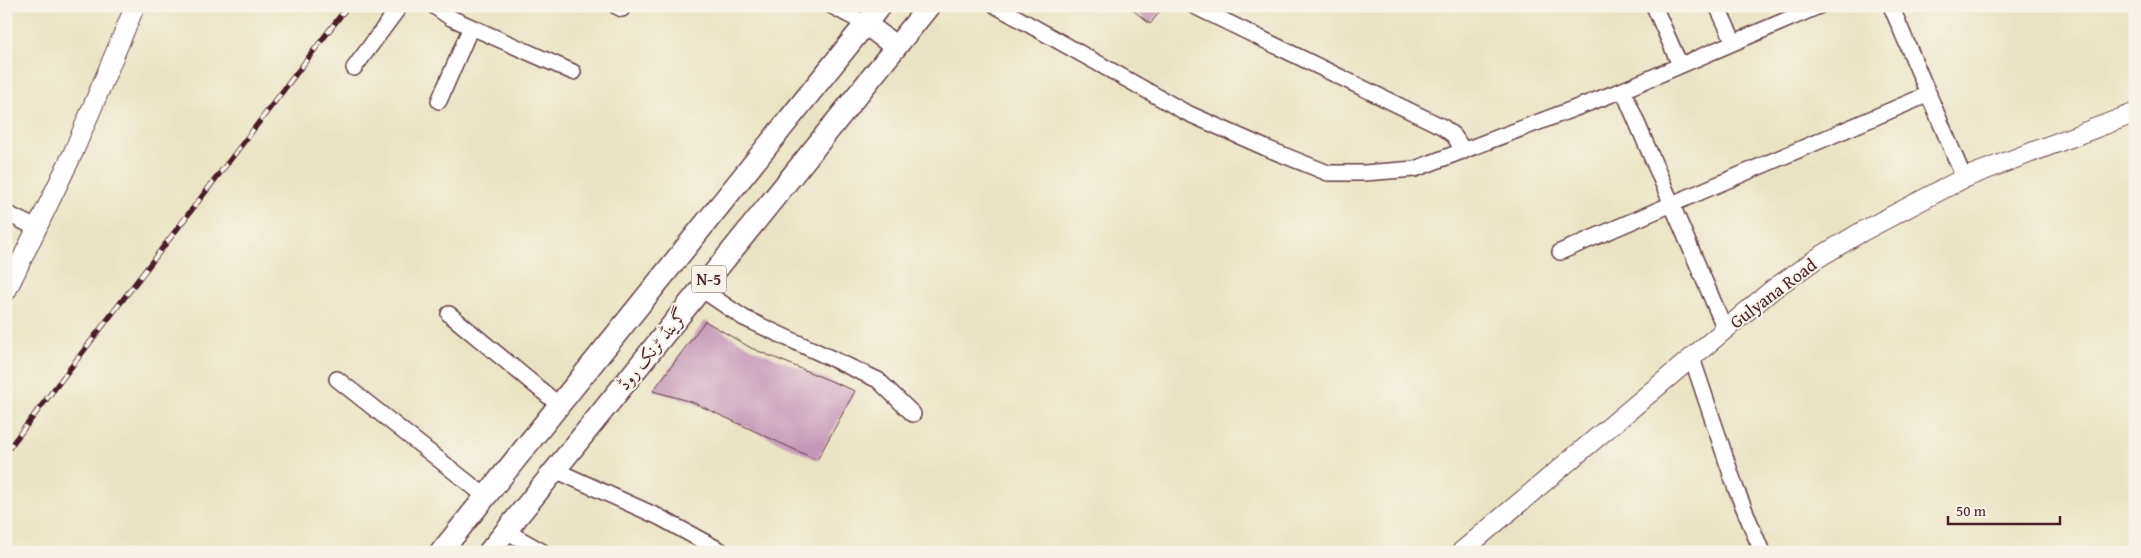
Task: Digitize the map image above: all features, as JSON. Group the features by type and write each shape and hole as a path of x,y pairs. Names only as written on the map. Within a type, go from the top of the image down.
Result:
{"highway":[{"name":"N-5","path":"440,552 880,6"},
{"name":"گرینڈ ٹرنک روڈ","path":"489,552 930,6"},
{"path":"866,24 896,47"}],"main road":[{"path":"6,292 73,153 136,6"},
{"name":"Gulyana Road","path":"1461,552 1772,290 1816,259 1863,231 1964,178 2135,113"}],"street":[{"path":"354,68 400,6"},
{"path":"434,6 451,18 573,72"},
{"path":"832,6 866,24"},
{"path":"996,6 1185,112 1328,173 1364,173 1416,169 1623,90 1734,42 1787,12 1818,6"},
{"path":"1194,6 1443,127 1454,136 1464,150"},
{"path":"1654,6 1680,65"},
{"path":"1717,6 1734,42"},
{"path":"1891,6 1964,178"},
{"path":"439,101 470,27"},
{"path":"1623,90 1726,329"},
{"path":"1560,252 1929,94"},
{"path":"6,213 38,229"},
{"path":"701,289 744,318 878,380 913,414"},
{"path":"449,314 559,405"},
{"path":"1692,358 1736,489 1762,552"},
{"path":"336,379 485,496"},
{"path":"555,470 658,517 723,552"},
{"path":"506,530 544,552"}],"building":[{"path":"1128,6 1164,6 1150,24"},
{"path":"705,321 751,348 855,391 817,460 692,402 653,391"}],"railway":[{"path":"6,452 348,6"}]}
